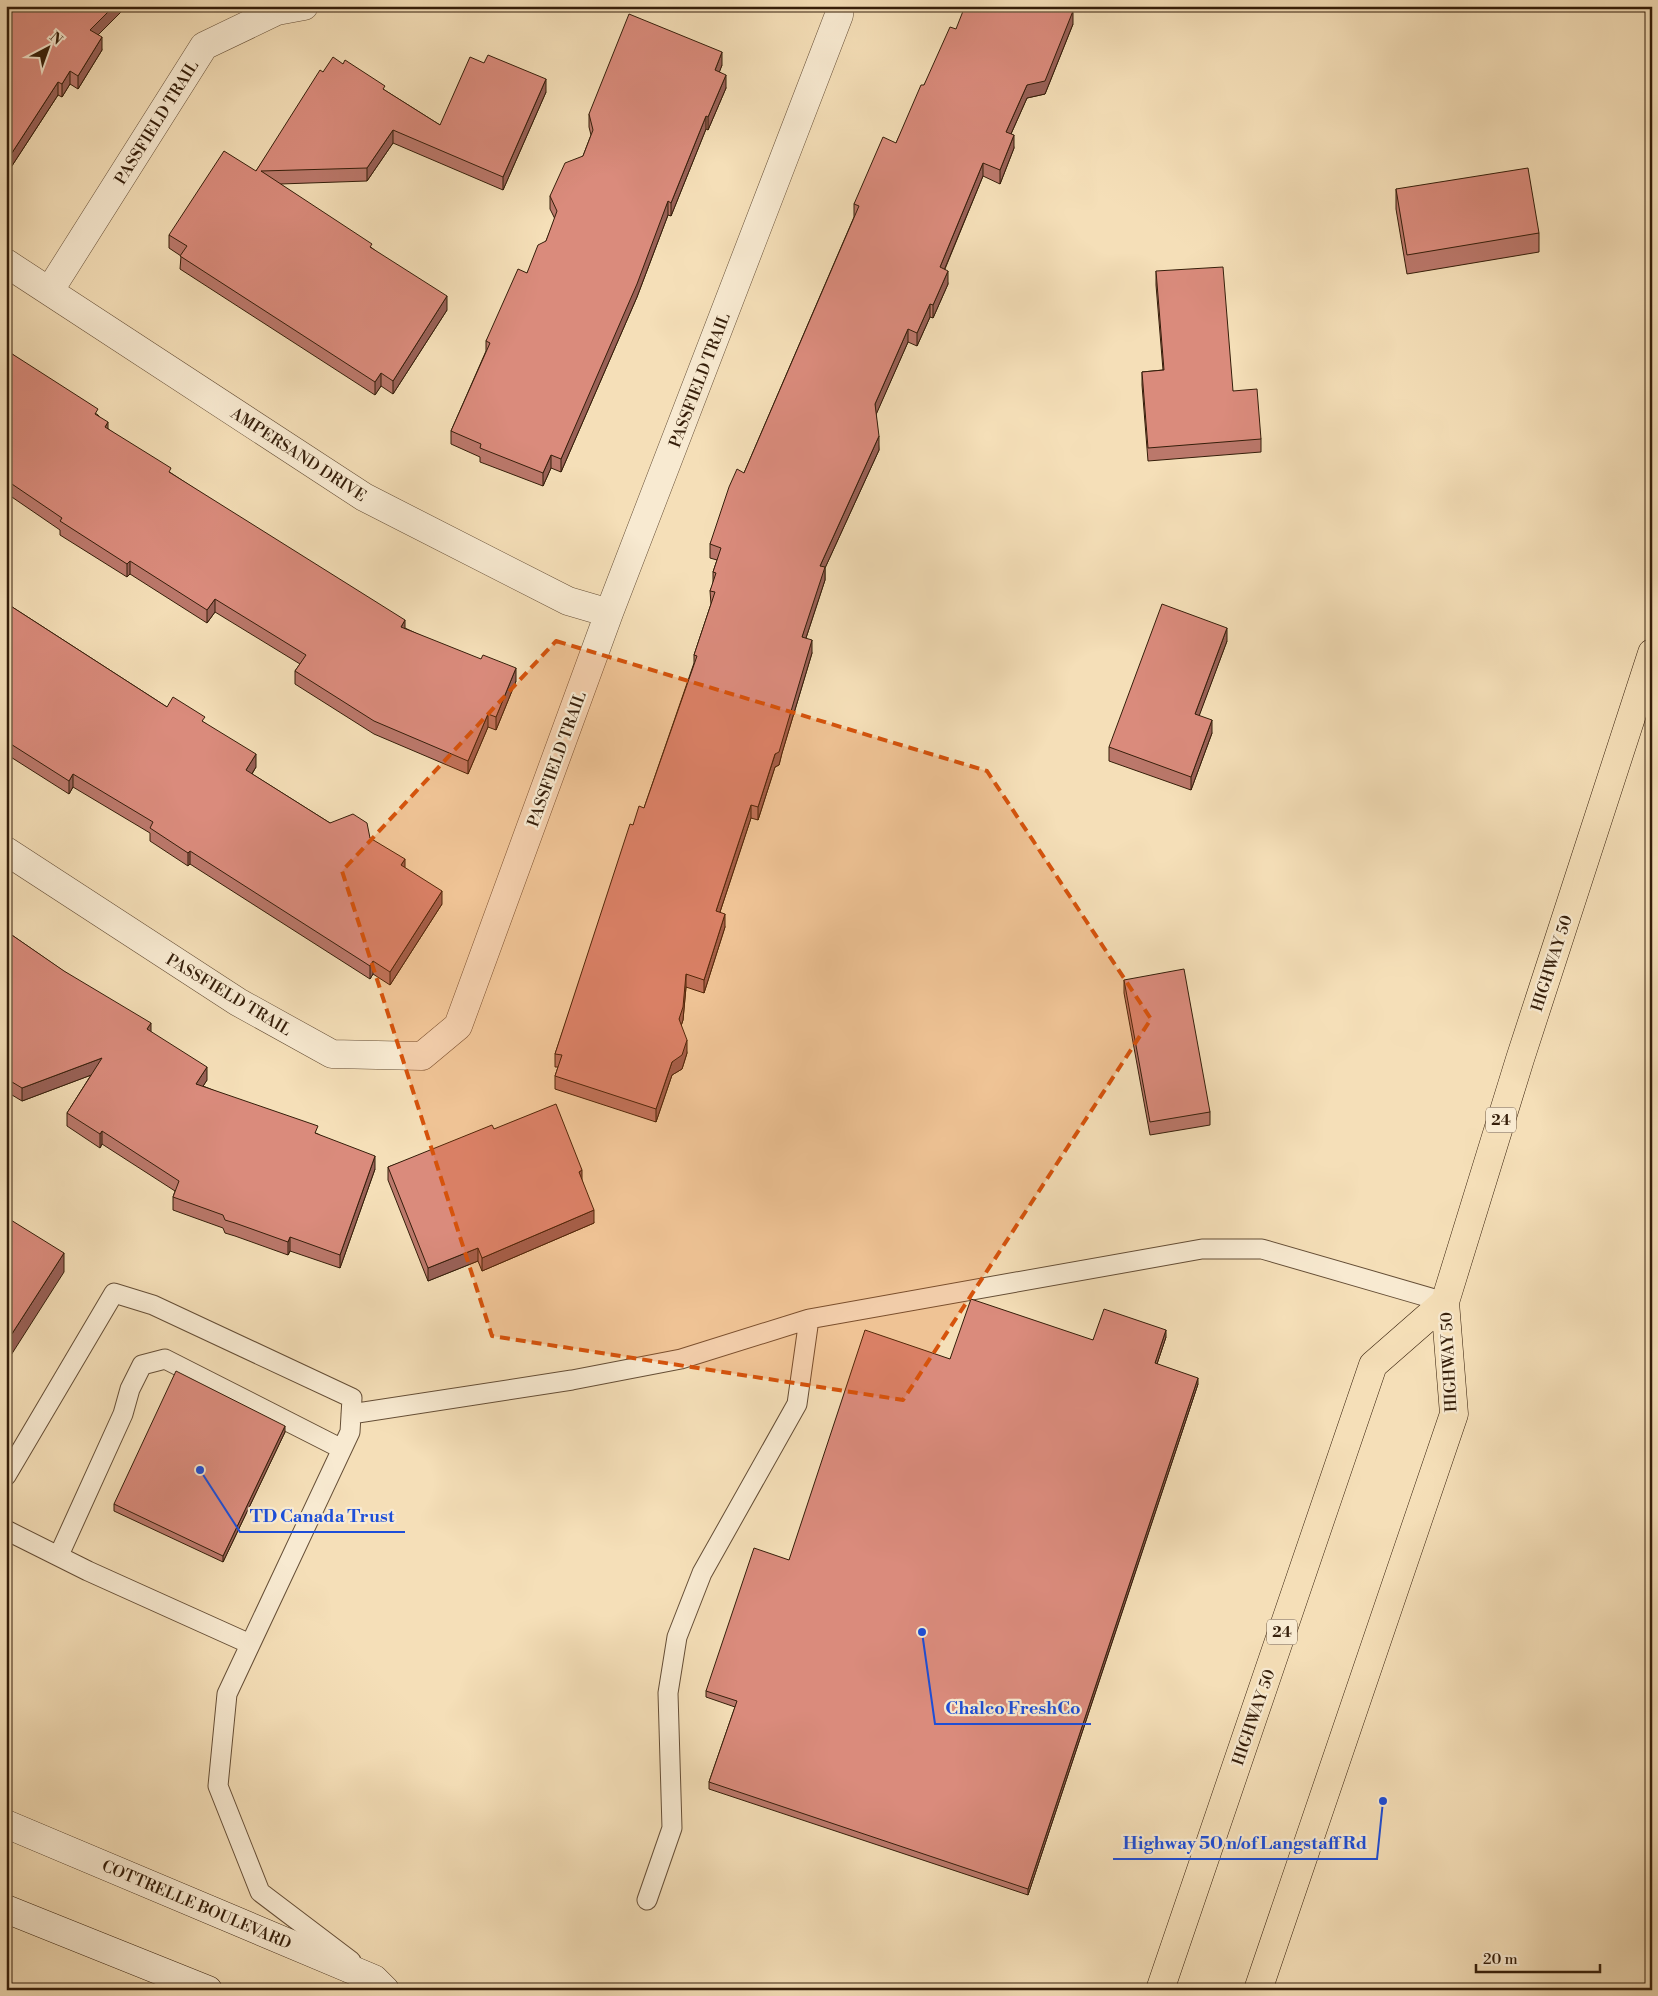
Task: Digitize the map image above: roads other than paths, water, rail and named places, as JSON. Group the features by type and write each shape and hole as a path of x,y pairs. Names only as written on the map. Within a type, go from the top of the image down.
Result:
{"main road":[{"name":"HIGHWAY 50","path":"1258,1990 1454,1414 1445,1302 1523,1050 1652,653"},
{"name":"HIGHWAY 50","path":"1160,1990 1373,1365 1445,1302"}],"street":[{"name":"PASSFIELD TRAIL","path":"50,290 204,46 277,11 304,6"},
{"name":"PASSFIELD TRAIL","path":"6,851 238,1002 332,1054 422,1056 458,1026 609,613 839,15 840,6"},
{"name":"AMPERSAND DRIVE","path":"6,263 50,290 364,498 568,601 609,613"},
{"name":"COTTRELLE BOULEVARD","path":"6,1824 380,1984"},
{"path":"6,1909 208,1990"}],"lane":[{"path":"350,1414 572,1380 681,1359 809,1319 1202,1249 1262,1249 1445,1302"},
{"path":"6,1476 114,1293 153,1305 352,1398 350,1432 227,1694 218,1786 260,1892 380,1984"},
{"path":"647,1900 672,1828 668,1693 677,1637 702,1572 798,1404 809,1319"},
{"path":"59,1555 123,1414 130,1389 142,1365 165,1359 342,1449"},
{"path":"6,1530 250,1644"}],"place":[{"name":"TD Canada Trust","path":"200,1470"},
{"name":"Chalco FreshCo","path":"922,1632"},
{"name":"Highway 50 n/of Langstaff Rd","path":"1383,1801"}]}
